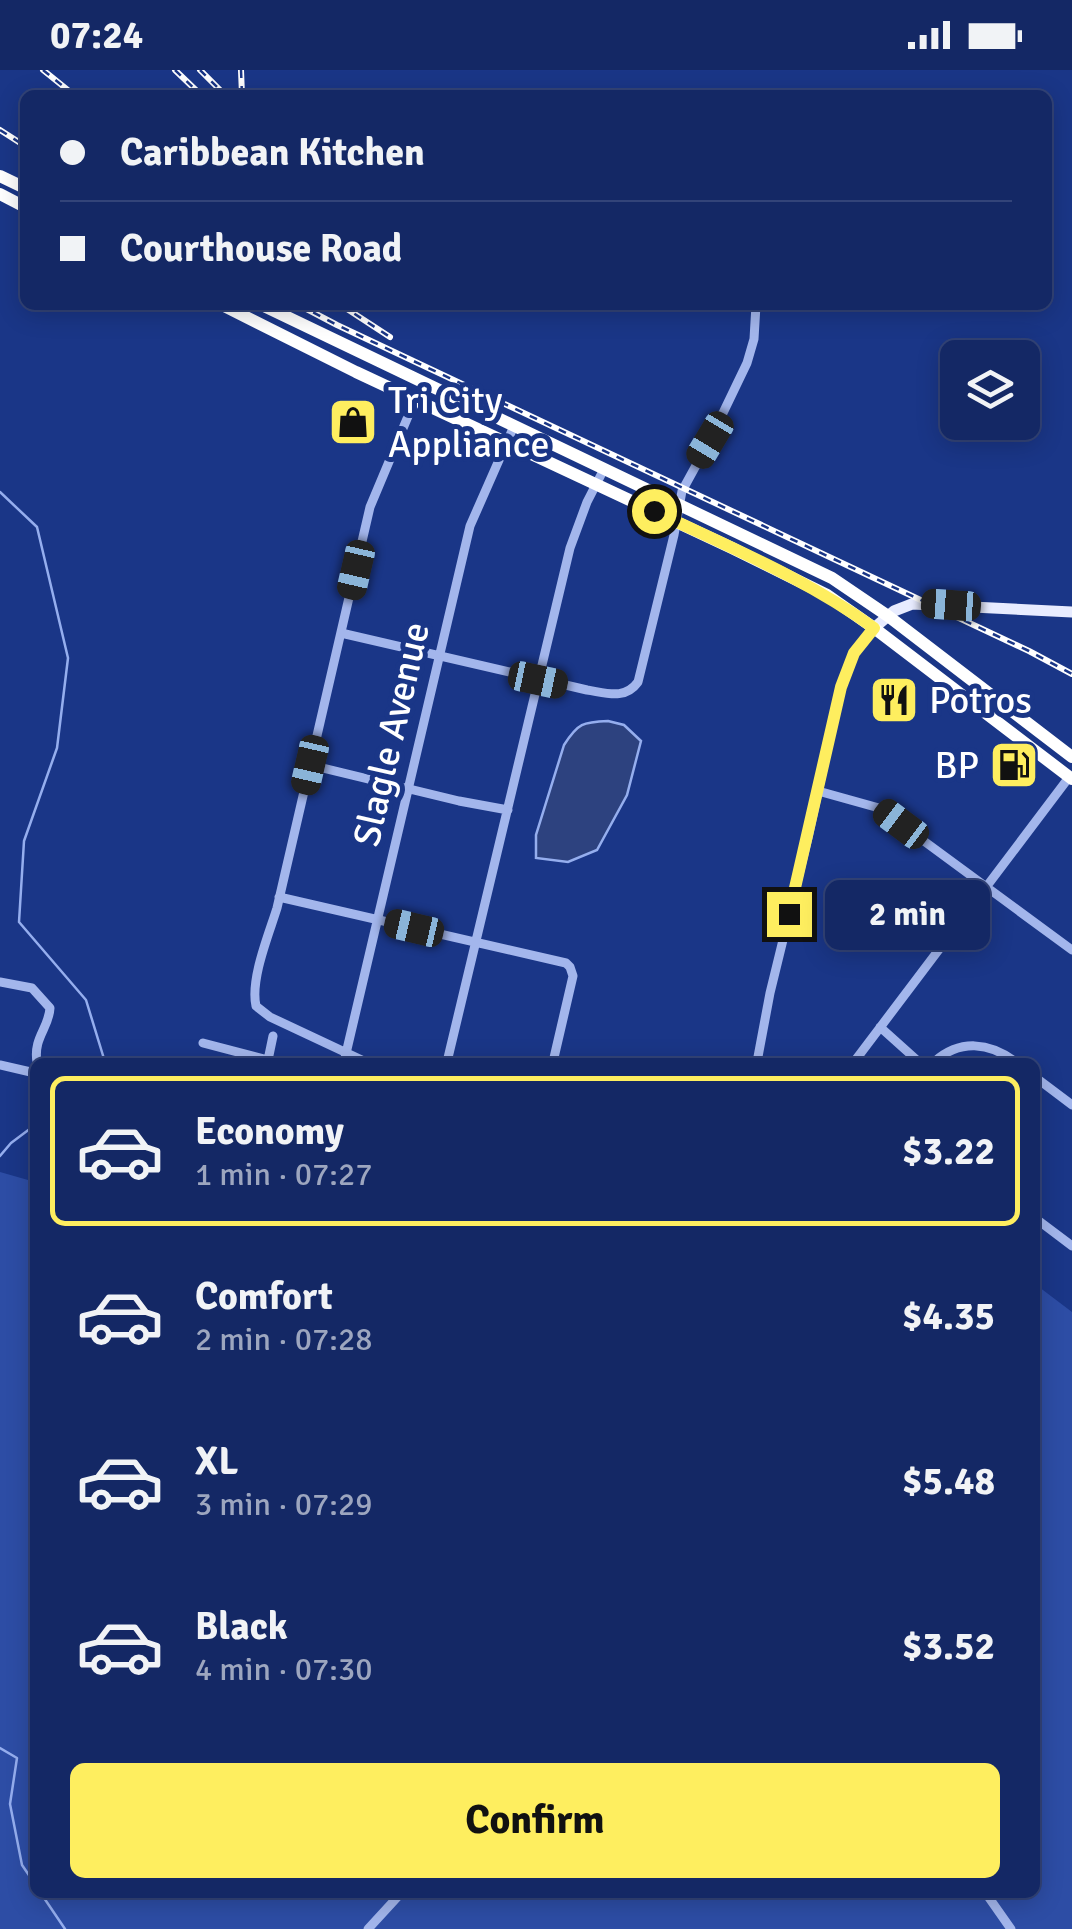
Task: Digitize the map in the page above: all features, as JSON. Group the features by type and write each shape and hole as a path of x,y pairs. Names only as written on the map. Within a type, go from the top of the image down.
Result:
{"highway":[{"path":"232,310 827,595 1071,777"},
{"path":"272,310 832,578 888,616 1072,757"}],"main road":[{"path":"874,628 904,606 926,603 1072,612"}],"street":[{"path":"341,633 538,680 587,690 629,692 638,682 679,504 688,478 747,362 754,339 756,310"},
{"path":"346,1058 270,1017 256,1006 254,995 372,502 426,384"},
{"name":"Slagle Avenue","path":"346,1058 473,517 514,426"},
{"path":"448,1058 570,548 604,469"},
{"path":"757,1058 841,687 854,653 874,628"},
{"path":"310,765 508,810"},
{"path":"857,1058 1071,777"},
{"path":"818,791 879,808 1072,950"},
{"path":"280,897 566,963 573,976 554,1058"},
{"path":"0,982 32,988 50,1008 37,1041 37,1058"},
{"path":"880,1027 915,1058"},
{"path":"268,1058 273,1036"},
{"path":"203,1043 256,1058"},
{"path":"940,1058 956,1048 977,1045 1010,1058"},
{"path":"0,1065 30,1072"},
{"path":"1040,1081 1072,1105"},
{"path":"1040,1222 1072,1246"},
{"path":"368,1929 396,1898"},
{"path":"989,1898 1011,1929"}],"shaded area":[{"path":"608,721 624,725 641,741 627,795 597,850 568,862 536,858 536,835 564,745 582,725"},
{"path":"0,1172 30,1181 30,1898 1040,1898 1040,1288 1072,1312 1072,1929 0,1929"}],"waterway":[{"path":"0,492 37,527 68,658 57,748 24,841 19,922 86,1000 104,1058"},
{"path":"0,1156 30,1129"},
{"path":"0,1748 17,1758 10,1804 22,1865 30,1877"},
{"path":"44,1898 65,1929"}],"railway":[{"path":"43,70 68,90"},
{"path":"175,70 196,90"},
{"path":"200,70 220,90"},
{"path":"241,70 242,90"},
{"path":"0,130 20,143"},
{"path":"308,310 1072,674"},
{"path":"349,310 390,337"}],"place":[{"name":"Tri City Appliance","path":"353,422"},
{"name":"Potros","path":"894,700"},
{"name":"BP","path":"1014,765"}],"route":[{"path":"654,511 827,595 874,628 854,653 841,687 789,914"}]}
